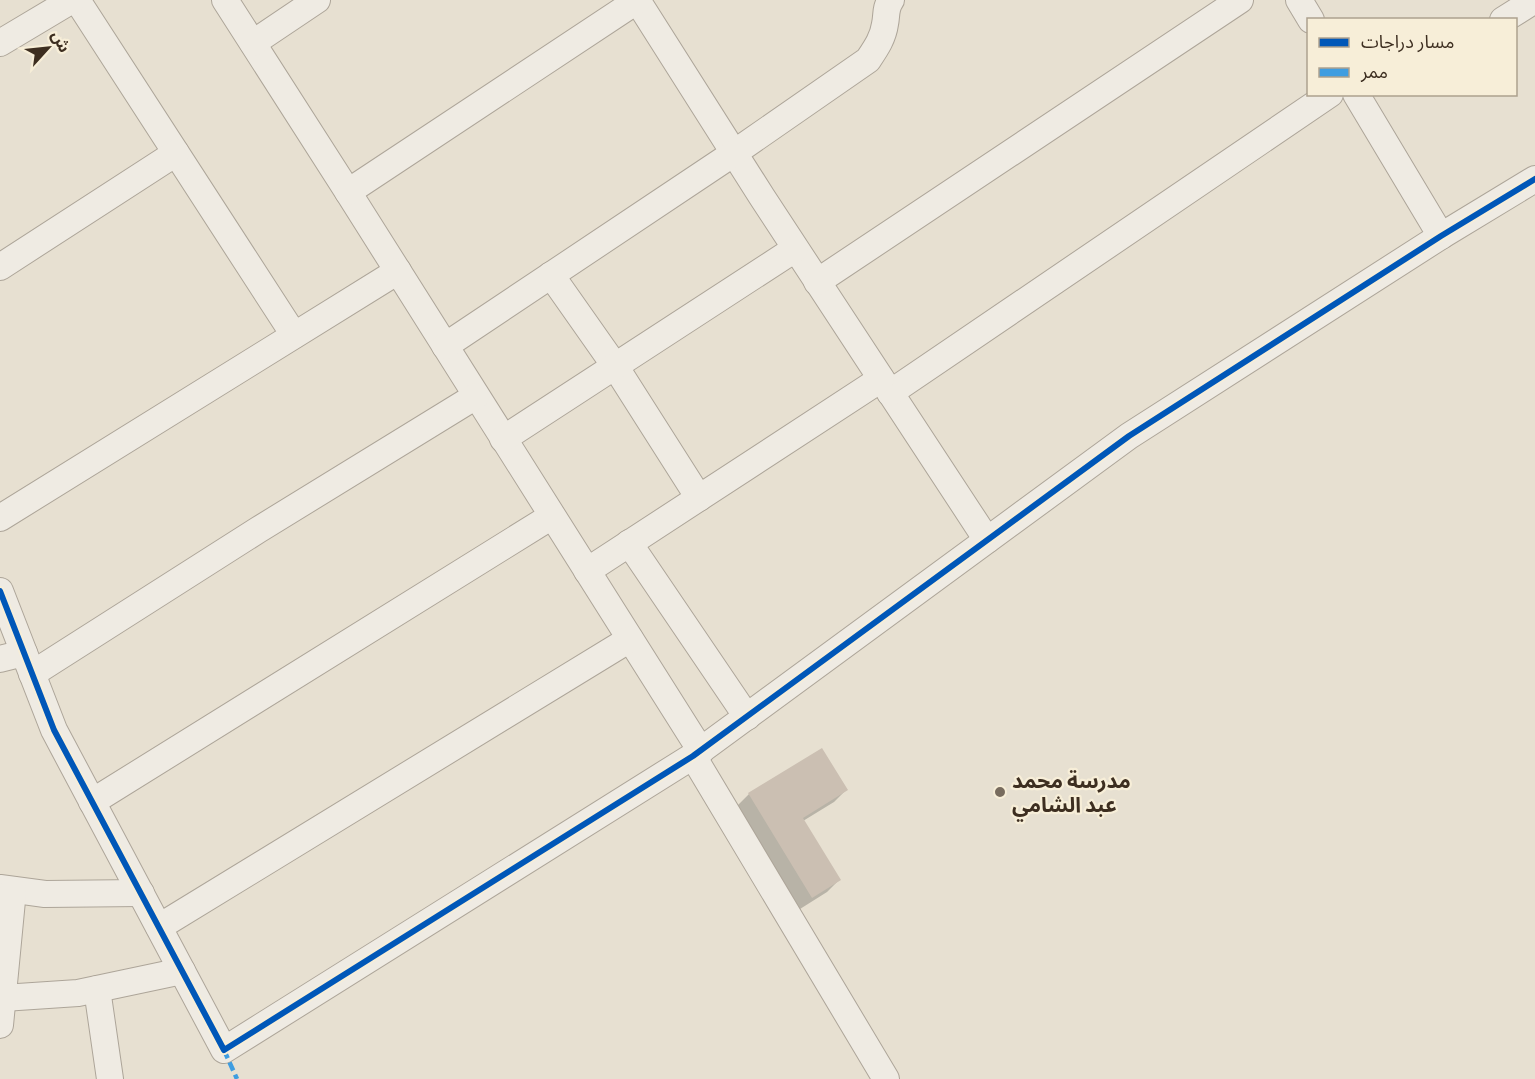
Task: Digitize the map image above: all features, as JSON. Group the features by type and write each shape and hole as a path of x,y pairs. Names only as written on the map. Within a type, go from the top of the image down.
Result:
{"street":[{"path":"0,43 72,0"},
{"path":"77,0 294,335"},
{"path":"225,0 630,639 886,1079"},
{"path":"253,43 317,0"},
{"path":"348,192 638,0 795,249 987,540"},
{"path":"445,346 734,153 868,60 879,44 885,26 887,5 891,0"},
{"path":"817,282 1240,0"},
{"path":"1299,0 1310,18"},
{"path":"1506,18 1535,0"},
{"path":"587,571 699,498 885,386 1327,96"},
{"path":"1366,98 1441,236"},
{"path":"0,267 176,153"},
{"path":"0,591 19,662 224,1050 697,753 1129,436 1441,236 1535,179"},
{"path":"503,439 795,249"},
{"path":"0,518 398,271"},
{"path":"551,275 615,366 699,498"},
{"path":"19,662 258,530 476,396"},
{"path":"92,802 552,516"},
{"path":"629,543 747,717"},
{"path":"159,927 630,639"},
{"path":"0,1025 3,998 6,889 45,894 141,893"},
{"path":"3,998 78,993 182,971"},
{"path":"97,989 110,1079"}],"building":[{"path":"822,748 848,790 803,818 841,880 812,898 748,793"}],"marked path":[{"path":"224,1050 237,1079"}],"cycle path":[{"path":"0,591 54,730 224,1050 693,756 1129,436 1441,236 1535,179"}],"place":[{"name":"مدرسة محمد عبد الشامي","path":"1000,792"}]}
